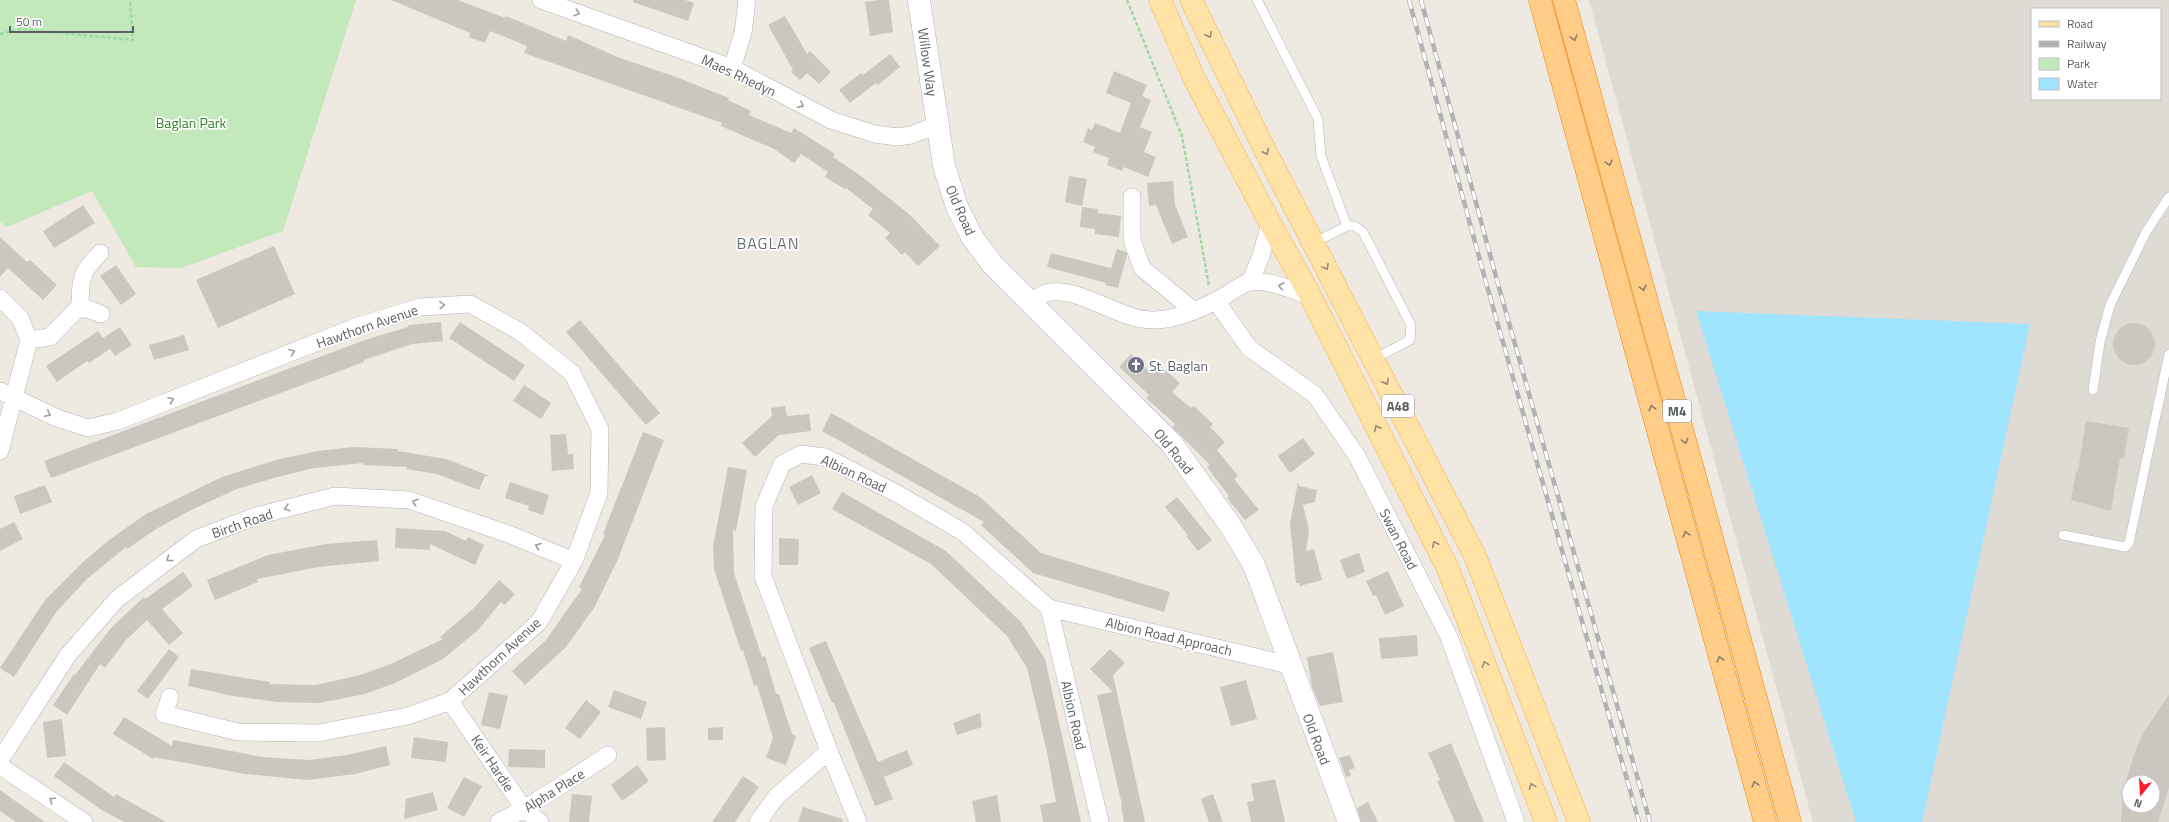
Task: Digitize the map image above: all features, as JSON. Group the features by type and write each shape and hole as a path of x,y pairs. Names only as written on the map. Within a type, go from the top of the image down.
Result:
{"highway":[{"name":"M4","path":"1540,0 1765,822"},
{"name":"M4","path":"1564,0 1790,822"}],"main road":[{"name":"A48","path":"1160,0 1193,76 1270,223 1311,297 1448,569 1546,822"},
{"name":"A48","path":"1191,0 1264,148 1475,556 1579,822"}],"street":[{"name":"Maes Rhedyn","path":"540,0 732,68 831,120 875,134 898,137 911,135 937,125"},
{"path":"732,68 743,33 747,0"},
{"name":"Willow Way","path":"919,0 937,125"},
{"name":"Old Road","path":"937,125 944,166 957,207 972,237 993,265 1176,450 1230,525 1254,565 1289,665 1349,822"},
{"path":"1132,197 1132,240 1142,268 1193,310"},
{"path":"1250,282 1261,256 1270,223"},
{"path":"29,340 50,337 80,306 80,286 84,270 100,253"},
{"path":"1030,302 1038,296 1052,292 1072,295 1133,317 1154,320 1173,317 1216,301 1250,282 1285,286 1311,297"},
{"path":"0,298 20,318 29,340 6,394 0,451"},
{"name":"Swan Road","path":"1216,301 1249,348 1315,395 1357,456 1449,636 1516,822"},
{"name":"Hawthorn Avenue","path":"6,394 57,418 88,428 118,421 358,326 420,307 470,304 520,330 572,373 600,429 599,493 574,562 539,622 450,701"},
{"path":"80,306 100,314"},
{"name":"Albion Road","path":"858,822 829,751 763,576 764,506 782,464 801,454 825,457 896,493 963,532 1049,608 1100,822"},
{"name":"Birch Road","path":"0,760 68,655 117,599 196,539 256,516 335,496 409,500 512,535 574,562"},
{"name":"Albion Road Approach","path":"1049,608 1289,665"},
{"path":"170,697 164,714 238,732 318,733 408,716 450,701"},
{"name":"Keir Hardie","path":"450,701 524,809 540,822"},
{"path":"758,822 776,797 829,751"},
{"name":"Alpha Place","path":"499,822 524,809 608,755"},
{"path":"0,766 84,822"}],"lane":[{"path":"1257,0 1318,119 1321,156 1348,226"},
{"path":"2093,390 2100,342 2110,304 2146,232 2169,197"},
{"path":"1313,243 1348,226 1355,226 1363,232 1412,325 1410,340 1374,359"},
{"path":"2063,535 2125,547 2129,543 2169,354"}],"path":[{"path":"0,34 21,29 133,40 130,0"},
{"path":"1127,0 1182,136 1210,290 1216,301"}],"shaded area":[{"path":"1589,0 2169,0 2169,822 1813,822"}],"green space":[{"name":"Baglan Park","path":"0,0 356,0 283,231 181,268 136,267 92,191 7,227 0,222"}],"water":[{"path":"1696,311 2030,324 1922,822 1856,822"}],"building":[{"path":"391,0 458,0 505,18 506,16 566,41 568,35 620,58 676,77 729,98 728,100 751,111 749,115 791,133 794,128 835,154 833,157 861,176 909,214 940,246 918,266 905,252 902,255 885,238 890,233 868,215 873,209 846,188 845,189 825,177 828,172 801,154 794,163 774,149 721,126 722,123 524,53 527,46 490,31 485,43 469,37 470,33"},
{"path":"633,0 685,0 694,3 688,21 633,2"},
{"path":"889,0 893,32 870,36 865,2"},
{"path":"785,16 807,54 810,51 831,72 819,84 807,73 800,80 791,72 793,70 768,25"},
{"path":"890,54 900,67 878,85 876,83 850,103 839,90 861,73 863,75"},
{"path":"1114,71 1147,85 1142,96 1151,100 1140,127 1152,132 1144,152 1156,157 1148,177 1124,167 1122,171 1107,165 1109,158 1093,152 1095,147 1083,142 1088,128 1092,130 1095,123 1120,133 1131,103 1106,93"},
{"path":"1069,176 1087,179 1082,206 1065,202"},
{"path":"1173,181 1175,205 1188,237 1172,244 1156,205 1149,206 1147,183"},
{"path":"83,205 95,223 54,248 43,231"},
{"path":"1082,207 1098,209 1098,213 1121,216 1119,237 1095,234 1095,229 1080,227"},
{"path":"0,237 27,262 30,260 57,285 43,300 8,268 0,277"},
{"path":"274,246 295,294 218,328 196,280"},
{"path":"1117,249 1126,252 1127,255 1118,288 1105,285 1106,283 1047,267 1051,253 1111,268"},
{"path":"116,265 136,294 121,305 100,276"},
{"path":"580,320 660,413 646,425 566,332"},
{"path":"441,322 443,341 412,344 364,360 364,362 51,478 44,461 365,340 408,327 408,325"},
{"path":"460,322 525,365 514,381 449,338"},
{"path":"2130,323 2138,323 2146,326 2152,332 2155,344 2152,356 2146,362 2138,365 2130,365 2122,362 2116,356 2113,348 2113,340 2116,332 2122,326"},
{"path":"120,327 132,345 115,356 110,349 89,363 87,361 57,382 46,366 98,331 103,338"},
{"path":"184,335 189,350 154,360 149,345"},
{"path":"1131,354 1148,370 1155,361 1180,383 1172,392 1191,408 1194,406 1213,424 1210,427 1225,442 1217,450 1238,476 1234,479 1259,510 1245,520 1227,498 1229,496 1207,467 1210,465 1172,427 1175,424 1146,398 1149,395 1119,367"},
{"path":"524,385 551,403 541,419 513,401"},
{"path":"785,406 787,416 809,414 811,431 779,435 755,457 742,443 772,416 771,408"},
{"path":"831,413 980,497 1041,553 1170,592 1164,612 1033,573 981,525 984,522 822,431"},
{"path":"2086,421 2129,428 2124,459 2120,458 2111,511 2071,500 2076,471 2078,471"},
{"path":"643,432 664,440 618,559 594,608 566,647 525,685 512,671 546,640 582,589 579,587 605,535 603,534"},
{"path":"566,434 568,454 573,454 574,469 552,471 550,435"},
{"path":"1303,438 1315,454 1290,473 1278,456"},
{"path":"354,447 398,449 398,451 446,459 490,476 485,476 479,490 437,474 406,469 407,467 363,465 363,463 314,468 237,489 191,510 156,529 127,549 126,547 87,579 57,611 14,677 0,668 45,600 83,562 109,540 146,514 222,477 276,460 318,451"},
{"path":"728,467 747,470 736,531 733,530 734,573 762,657 765,656 776,694 779,694 792,734 796,736 786,765 766,758 773,738 757,685 754,686 743,650 741,651 714,569 713,546"},
{"path":"812,475 821,493 798,505 789,487"},
{"path":"510,482 549,495 543,515 528,510 529,506 505,498"},
{"path":"1298,482 1299,486 1317,490 1315,502 1303,505 1309,530 1306,551 1314,549 1322,580 1300,586 1299,583 1296,583 1290,524"},
{"path":"45,485 52,502 20,514 14,496"},
{"path":"842,492 946,551 1021,622 1045,659 1081,822 1043,822 1040,805 1056,802 1047,752 1027,668 1007,636 931,564 832,509"},
{"path":"1177,497 1212,540 1198,551 1186,536 1188,535 1165,507"},
{"path":"14,522 23,539 0,551 0,529"},
{"path":"396,528 445,531 466,541 468,537 484,545 475,565 430,544 430,550 395,548"},
{"path":"779,538 799,539 798,565 779,565"},
{"path":"377,540 379,561 318,567 257,579 258,582 215,600 207,580 268,555 326,544"},
{"path":"1359,553 1365,572 1347,579 1340,560"},
{"path":"1388,571 1404,606 1385,615 1376,595 1373,596 1366,581"},
{"path":"183,572 193,586 162,609 183,633 169,645 147,620 126,640 105,668 100,664 67,715 53,705 74,674 75,675 111,628 144,597 145,599"},
{"path":"499,580 515,594 505,605 501,602 478,630 443,659 395,683 365,694 319,703 277,702 233,696 188,686 191,669 270,682 269,684 316,685 360,675 391,664 443,639 440,637 475,607"},
{"path":"1417,635 1418,656 1381,659 1379,638"},
{"path":"826,641 878,762 907,750 913,765 884,777 893,799 875,806 834,703 832,703 809,648"},
{"path":"169,649 179,657 148,699 137,691"},
{"path":"1110,649 1125,663 1113,675 1145,822 1124,822 1122,805 1097,695 1113,692 1090,669"},
{"path":"1333,652 1343,702 1320,706 1312,687 1307,657"},
{"path":"1246,680 1257,719 1231,726 1220,687"},
{"path":"614,690 647,702 641,719 608,707"},
{"path":"489,692 508,696 500,729 481,725"},
{"path":"2169,695 2169,788 2161,813 2161,774 2128,774 2136,749 2145,730"},
{"path":"586,700 601,712 580,739 565,728"},
{"path":"980,713 982,727 957,735 953,723"},
{"path":"124,717 172,746 173,740 262,757 309,760 347,755 386,746 390,765 355,774 307,780 245,774 154,757 153,759 113,734"},
{"path":"62,719 66,756 47,758 43,722"},
{"path":"665,727 666,760 647,761 646,728"},
{"path":"723,727 723,740 708,740 708,728"},
{"path":"414,737 448,742 446,762 411,758"},
{"path":"1451,743 1484,822 1455,822 1437,781 1440,780 1428,753"},
{"path":"509,749 545,750 545,768 508,767"},
{"path":"1350,755 1355,768 1349,770 1351,776 1346,777 1339,758"},
{"path":"64,762 114,797 116,794 166,822 124,822 100,809 54,776"},
{"path":"637,765 649,781 622,801 611,785"},
{"path":"743,776 759,787 735,822 712,822"},
{"path":"464,777 482,786 464,817 447,808"},
{"path":"1275,779 1285,822 1251,822 1247,802 1254,801 1251,784"},
{"path":"0,790 45,822 16,822 0,811"},
{"path":"433,792 438,810 404,819 406,799"},
{"path":"572,794 592,796 589,822 569,822"},
{"path":"1213,794 1223,822 1209,822 1201,799"},
{"path":"997,795 1001,822 976,822 972,801"},
{"path":"1368,802 1378,822 1361,822 1357,808"},
{"path":"803,807 843,819 842,822 798,822"},
{"path":"2122,814 2161,814 2158,822 2121,822"}],"railway":[{"path":"1409,0 1487,286 1639,822"},
{"path":"1421,0 1498,284 1650,822"}],"place":[{"name":"St. Baglan","path":"1136,365"}],"district":[{"name":"BAGLAN","path":"768,243"}]}
